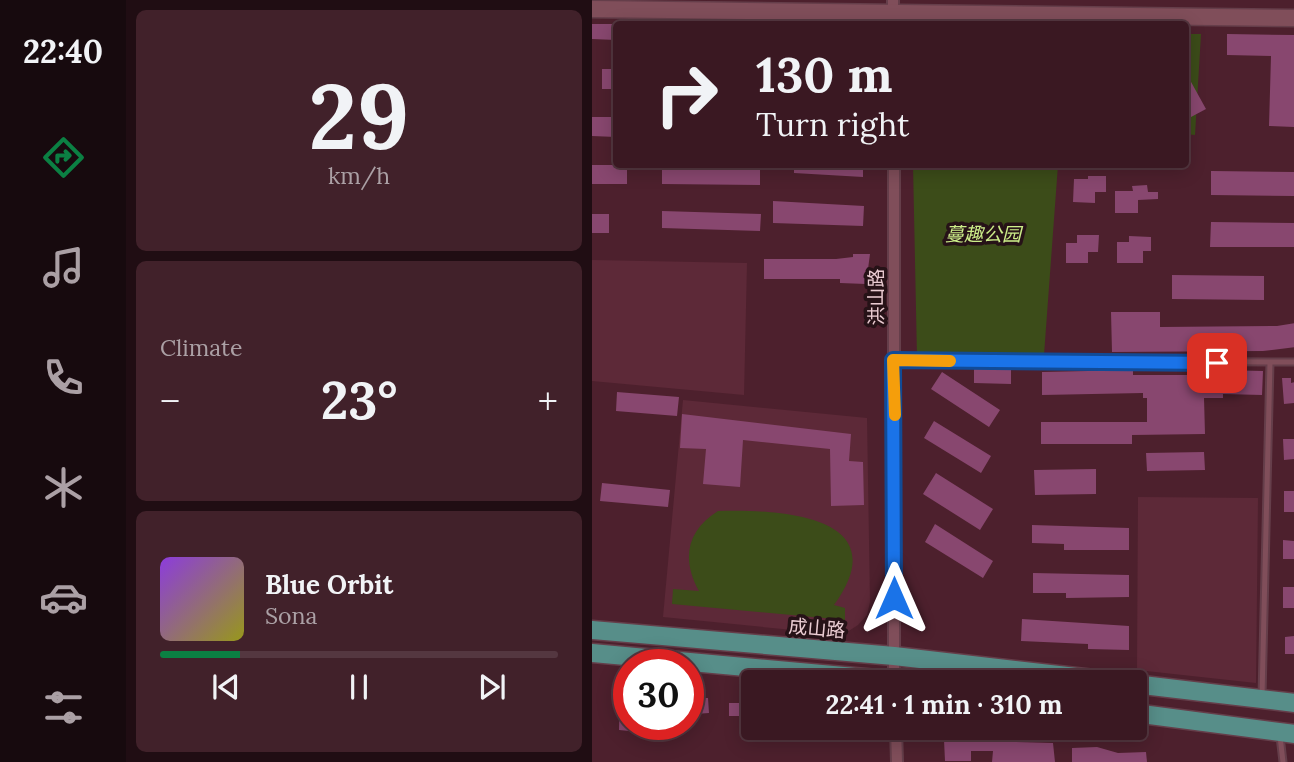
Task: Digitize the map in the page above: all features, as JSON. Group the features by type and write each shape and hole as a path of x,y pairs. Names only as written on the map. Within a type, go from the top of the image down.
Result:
{"main road":[{"name":"成山路","path":"592,630 894,656 1016,670"},
{"path":"592,653 773,670"},
{"path":"1147,686 1294,703"},
{"path":"1147,715 1287,733"}],"street":[{"path":"592,9 1294,18"},
{"name":"洪山路","path":"894,168 894,656 897,670"},
{"path":"896,740 897,762"}],"lane":[{"path":"893,360 1294,362"},
{"path":"1262,699 1270,362"},
{"path":"1283,762 1287,733"}],"shaded area":[{"path":"592,260 747,263 744,395 592,381"},
{"path":"683,400 867,418 870,602 867,615 858,625 847,632 833,634 663,617"},
{"path":"1138,497 1258,498 1256,683 1137,670"}],"green space":[{"path":"1189,34 1201,34 1195,135 1189,134"},
{"name":"蔓趣公园","path":"913,168 1058,168 1044,355 964,360 917,357"},
{"path":"718,511 771,512 798,516 823,524 842,535 852,552 850,575 834,605 845,608 845,620 672,604 673,589 699,591 690,568 690,546 699,527"}],"building":[{"path":"592,24 613,24 613,40 592,39"},
{"path":"1227,34 1295,35 1295,127 1269,126 1271,56 1227,55"},
{"path":"602,69 613,69 613,89 602,89"},
{"path":"1189,78 1206,109 1191,117 1189,113"},
{"path":"592,117 613,117 613,137 592,136"},
{"path":"592,165 627,168 627,184 592,184"},
{"path":"662,168 760,168 760,185 662,184"},
{"path":"794,168 863,168 863,177 794,173"},
{"path":"1211,171 1295,172 1295,196 1211,195"},
{"path":"1088,176 1106,176 1106,192 1095,192 1095,203 1073,202 1074,179 1088,179"},
{"path":"1147,185 1148,192 1158,192 1158,199 1138,200 1138,213 1115,213 1115,191 1133,191 1132,186"},
{"path":"773,201 864,206 863,226 773,223"},
{"path":"662,211 761,214 760,231 662,228"},
{"path":"592,214 609,214 609,233 592,233"},
{"path":"1211,222 1295,223 1295,247 1210,247"},
{"path":"1077,235 1099,235 1098,252 1088,252 1088,263 1066,263 1066,243 1077,243"},
{"path":"1129,236 1151,237 1151,251 1143,251 1143,263 1117,263 1117,242 1129,242"},
{"path":"853,254 870,254 866,284 840,283 840,279 764,279 764,259 836,259 853,257"},
{"path":"1172,275 1264,276 1264,300 1172,299"},
{"path":"1111,312 1160,312 1160,327 1277,326 1295,323 1295,347 1263,351 1112,352"},
{"path":"974,367 1011,367 1011,384 974,383"},
{"path":"1133,370 1133,375 1220,375 1221,370 1263,371 1262,395 1223,394 1223,398 1204,398 1205,434 1132,435 1132,444 1041,444 1041,422 1147,422 1147,398 1143,398 1143,393 1042,395 1042,372"},
{"path":"942,372 1000,410 989,427 931,389"},
{"path":"1282,378 1291,378 1291,383 1295,382 1295,403 1284,404"},
{"path":"617,392 679,397 677,416 616,411"},
{"path":"682,414 851,434 849,461 863,462 864,505 831,506 830,449 743,440 740,487 703,484 706,449 680,448"},
{"path":"934,421 991,456 981,473 924,438"},
{"path":"1283,439 1295,439 1295,459 1284,460"},
{"path":"1204,452 1205,470 1147,471 1146,453"},
{"path":"1096,469 1096,494 1035,495 1034,470"},
{"path":"936,473 993,509 980,530 923,494"},
{"path":"602,483 670,490 668,507 600,501"},
{"path":"1284,491 1295,491 1295,512 1284,512"},
{"path":"935,524 993,561 983,578 925,542"},
{"path":"1032,525 1129,528 1129,550 1064,550 1064,544 1032,543"},
{"path":"1283,540 1295,541 1295,559 1283,559"},
{"path":"1033,573 1129,575 1129,597 1066,598 1066,593 1033,593"},
{"path":"1283,587 1295,587 1295,608 1283,608"},
{"path":"1022,619 1129,626 1129,650 1088,649 1088,644 1021,641"},
{"path":"1295,636 1295,654 1285,654 1285,637"},
{"path":"704,698 708,698 709,713 704,713"},
{"path":"729,703 741,703 741,716 729,716"},
{"path":"944,740 1053,743 1055,762 992,762 993,751 971,751 971,761 945,761"},
{"path":"1097,747 1118,753 1146,752 1147,762 1072,762 1072,748"}],"slow traffic":[{"path":"895,415 893,360 950,361"}],"route":[{"path":"894,598 893,360 1217,363"}]}
